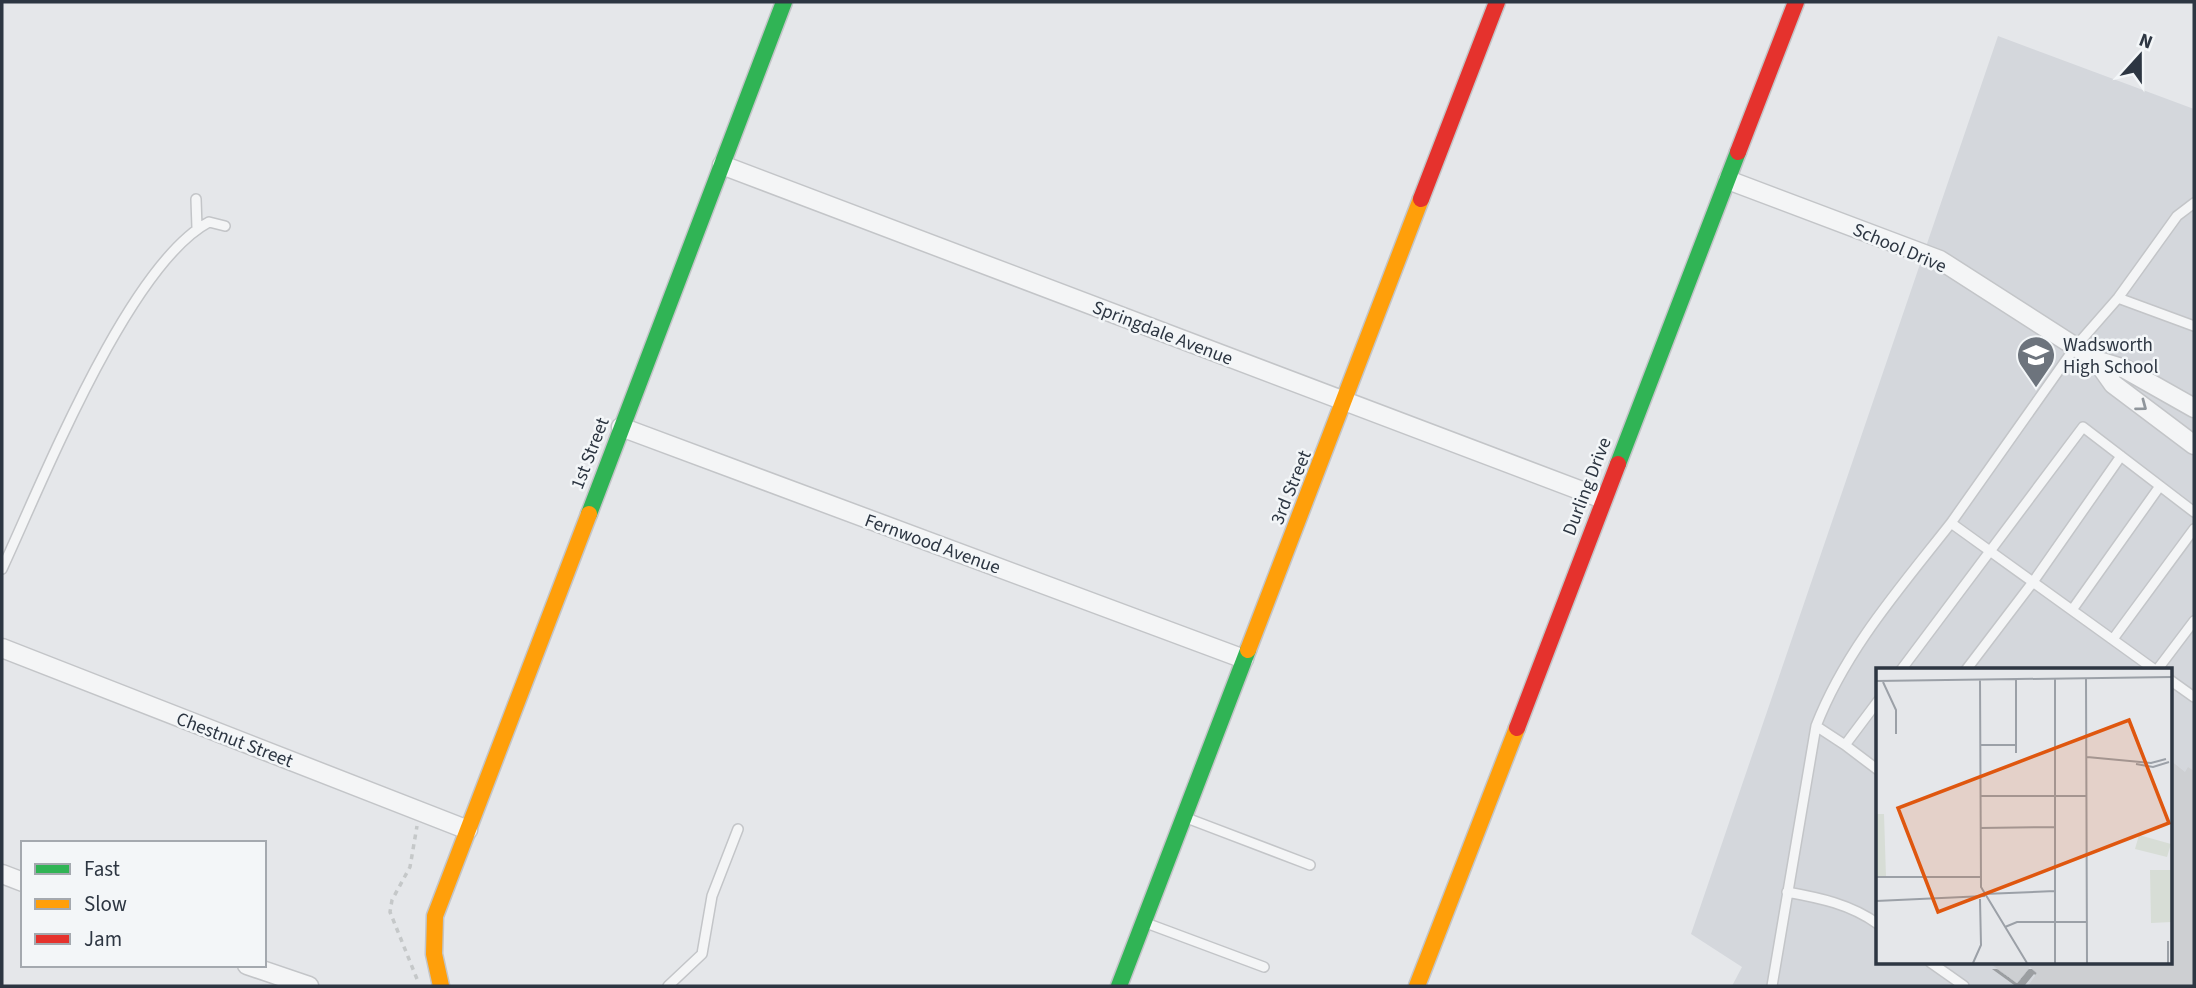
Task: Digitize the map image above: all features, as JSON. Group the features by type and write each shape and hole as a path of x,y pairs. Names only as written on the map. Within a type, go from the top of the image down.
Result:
{"street":[{"name":"1st Street","path":"441,986 434,954 434,920 784,2"},
{"name":"3rd Street","path":"1119,986 1346,401 1497,2"},
{"name":"Durling Drive","path":"1417,986 1796,2"},
{"name":"Springdale Avenue","path":"722,166 1603,499"},
{"name":"School Drive","path":"1728,180 1940,261 2096,360 2125,369 2194,408"},
{"name":"School Drive","path":"2096,360 2113,384 2194,445"},
{"name":"Fernwood Avenue","path":"621,428 1244,659"},
{"name":"Chestnut Street","path":"2,648 468,830"},
{"path":"2,874 21,881"},
{"path":"253,967 309,986"}],"lane":[{"path":"196,199 197,228"},
{"path":"1772,986 1816,726 1831,688 1859,640 1951,523 2076,346 2118,298 2177,216 2194,203"},
{"path":"2,569 80,402 130,309 166,259 197,228 209,222 225,226"},
{"path":"2118,298 2194,326"},
{"path":"1902,668 2083,427 2194,512"},
{"path":"1968,668 2033,582 2121,456"},
{"path":"2072,610 2160,486"},
{"path":"1951,523 2153,668"},
{"path":"2113,639 2194,529"},
{"path":"2158,668 2194,621"},
{"path":"2172,681 2194,697"},
{"path":"1845,745 1876,704"},
{"path":"1816,726 1876,768"},
{"path":"1184,817 1310,865"},
{"path":"668,986 702,954 712,896 738,829"},
{"path":"1787,892 1829,900 1864,914 1876,923"},
{"path":"1144,923 1264,967"},
{"path":"1933,964 1964,986"}],"path":[{"path":"418,810 413,859 392,900 390,912 419,986"}],"shaded area":[{"name":"Wadsworth High School","path":"1998,36 2194,109 2194,986 1732,986 1742,967 1691,934"}],"building":[{"path":"2172,762 2185,772 2188,767 2194,771 2194,986 2028,986 2037,973 2030,967 2017,983 1991,964 2172,964"}],"traffic: fast":[{"path":"589,514 784,2"},
{"path":"1618,464 1738,152"},
{"path":"1119,986 1248,650"}],"traffic: slow":[{"path":"1248,650 1421,199"},
{"path":"441,986 434,954 435,916 589,514"},
{"path":"1417,986 1517,728"}],"traffic: jam":[{"path":"1421,199 1497,2"},
{"path":"1738,152 1796,2"},
{"path":"1517,728 1618,464"}],"place":[{"name":"Wadsworth High School","path":"2036,389"}]}
